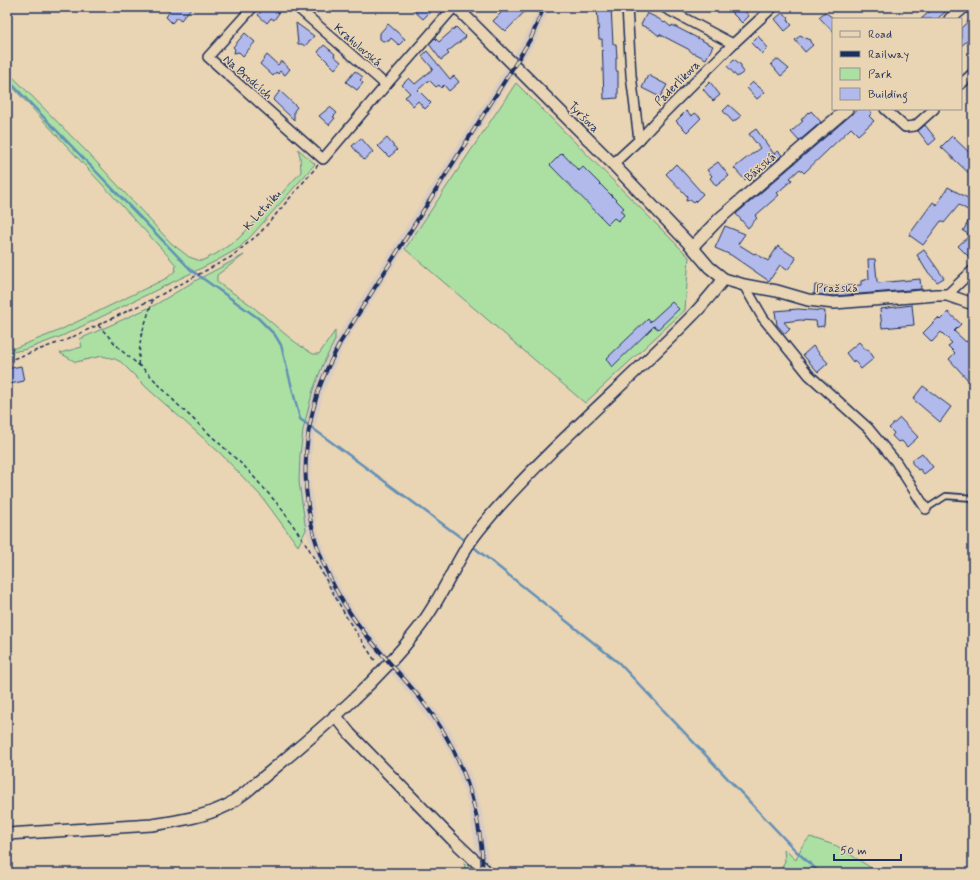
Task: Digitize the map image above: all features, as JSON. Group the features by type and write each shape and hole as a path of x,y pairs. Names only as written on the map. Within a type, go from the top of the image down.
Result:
{"street":[{"name":"Na Brodcích","path":"253,7 208,57 323,159"},
{"name":"Krahulovská","path":"297,7 386,85"},
{"path":"323,159 455,7"},
{"name":"Tyršova","path":"455,7 613,164 692,247"},
{"name":"Paderlíkova","path":"627,7 631,75 639,140"},
{"path":"662,7 733,44"},
{"name":"Paderlíkova","path":"613,164 639,140 664,112 733,44 774,7"},
{"path":"951,18 964,7"},
{"path":"962,83 973,73"},
{"name":"Báňská","path":"692,247 719,219 846,110"},
{"path":"886,110 905,127 915,126 933,110"},
{"name":"Pražská","path":"692,247 708,267 724,279 744,285 777,291 808,300 834,303 947,295 973,304"},
{"path":"947,295 973,270"},
{"path":"7,834 152,825 192,818 229,804 246,792 349,704 382,671 405,646 429,615 465,549 472,538 493,513 536,467 693,316 724,279"},
{"path":"744,285 763,318 809,375 868,428 896,462 926,509"},
{"path":"335,715 350,734 452,840 488,873"}],"lane":[{"path":"926,509 946,496 973,498"}],"path":[{"name":"K Letníku","path":"7,361 66,340 153,299 231,257 260,233 323,159"},
{"path":"138,365 141,336 153,299"},
{"path":"98,325 122,351 147,372 177,404 247,469 281,508 308,548 348,620 382,671"}],"shaded area":[{"path":"539,7 550,7 536,40 344,345 323,393 314,432 311,456 310,482 317,527 324,551 343,593 376,639 439,714 452,734 471,776 479,800 487,848 488,873 477,873 476,849 468,803 452,758 442,739 415,701 348,620 322,575 306,530 299,482 300,455 306,417 313,390 324,362 335,340 526,35"}],"green space":[{"path":"7,71 89,154 171,243 189,257 201,261 216,254 238,239 301,172 298,149 315,164 239,248 216,261 62,336 27,349 7,353 7,351 56,332 167,278 175,271 176,265 7,81"},
{"path":"516,83 689,257 685,310 585,403 405,249"},
{"path":"244,255 217,275 217,282 248,303 288,336 313,354 319,354 335,331 335,340 324,362 313,390 303,430 299,482 306,530 298,546 262,497 220,453 147,388 121,362 102,356 76,362 60,353 82,347 80,339 155,305 193,282"},
{"path":"810,837 837,846 879,873 779,873 785,861 784,849 796,860 802,846"},
{"path":"464,863 477,871 477,873 466,873"}],"building":[{"path":"166,7 192,7 181,20 177,17 172,23 166,17 170,11"},
{"path":"265,7 272,7 279,13 274,20 271,18 267,23 258,15"},
{"path":"410,7 426,7 431,11 423,19"},
{"path":"513,7 529,7 506,31 504,29 503,30 493,21 504,10 507,13"},
{"path":"597,7 611,7 613,44 616,44 618,98 604,99 602,39 599,39"},
{"path":"736,7 743,9 749,16 742,23 731,12"},
{"path":"935,7 951,7 938,18 922,18"},
{"path":"825,12 833,18 832,31 819,17"},
{"path":"647,13 664,23 665,22 671,27 672,25 713,46 706,59 694,54 688,49 659,34 659,36 641,25"},
{"path":"782,13 789,18 788,21 792,25 785,31 775,19"},
{"path":"973,17 973,36 962,45 962,27"},
{"path":"296,23 314,36 305,46 298,44"},
{"path":"388,24 405,39 399,45 391,38 389,41 383,41 380,39 380,33"},
{"path":"456,27 466,37 447,52 449,54 441,60 429,44 435,38 439,42"},
{"path":"245,33 255,42 243,56 239,52 234,53 235,49 233,47"},
{"path":"801,35 811,40 810,42 813,45 805,52 795,40"},
{"path":"758,36 768,48 762,54 751,43"},
{"path":"324,45 335,54 334,56 341,62 335,69 318,52"},
{"path":"427,51 450,79 454,76 459,82 449,91 444,85 441,88 439,85 436,87 429,80 418,90 431,103 425,109 418,101 413,106 405,97 410,93 402,85 409,78 415,84 433,69 422,56"},
{"path":"267,55 278,65 281,61 290,69 285,75 280,71 278,74 276,72 273,76 260,64"},
{"path":"734,59 741,65 744,72 737,77 727,66"},
{"path":"777,59 789,69 781,76 771,64"},
{"path":"355,71 363,77 360,80 363,83 357,90 346,82"},
{"path":"648,75 667,85 660,97 642,88"},
{"path":"710,82 720,95 713,101 703,89"},
{"path":"753,82 765,92 757,99 747,88"},
{"path":"280,91 297,107 294,111 294,120 273,100"},
{"path":"729,105 741,116 733,122 723,111"},
{"path":"330,107 337,113 329,125 319,116"},
{"path":"857,110 870,110 872,113 869,116 874,121 858,135 851,128 804,173 800,169 790,178 792,180 777,193 779,195 755,216 757,218 748,228 736,214"},
{"path":"686,111 692,116 695,113 701,118 687,132 676,121"},
{"path":"811,111 821,122 799,141 791,132 803,121 801,120 808,112 809,113"},
{"path":"925,125 936,139 929,145 918,131"},
{"path":"756,129 774,154 778,151 782,155 772,165 767,159 745,180 734,168 760,148 749,134"},
{"path":"952,136 973,156 973,177 941,147"},
{"path":"361,138 373,152 364,160 352,146"},
{"path":"387,138 397,150 389,157 378,146"},
{"path":"562,153 579,171 583,167 624,208 621,211 624,215 618,221 614,218 608,224 550,165"},
{"path":"718,162 729,176 716,186 710,178 712,176 707,170"},
{"path":"676,164 703,194 694,203 690,200 686,201 687,196 666,174"},
{"path":"948,187 973,201 973,213 959,205 944,223 941,221 923,245 909,235 933,202 937,205"},
{"path":"973,213 973,261 958,246 970,235 963,231"},
{"path":"725,226 745,234 738,244 768,261 778,246 796,258 787,270 780,265 769,281 731,255 715,248"},
{"path":"924,250 944,278 937,282 926,270 917,255"},
{"path":"868,259 875,259 878,283 920,279 921,289 834,296 814,294 815,285 842,289 842,286 861,285 861,281 869,279"},
{"path":"672,302 679,309 658,329 654,326 612,367 606,359 648,319 650,322"},
{"path":"912,305 914,325 882,328 880,309"},
{"path":"798,309 825,311 824,326 817,327 816,321 800,320 784,322 790,329 785,334 777,325 775,311"},
{"path":"948,312 961,324 954,331 966,342 973,334 973,376 968,380 949,359 955,353 948,346 952,343 941,332 932,342 923,333 938,318 940,320"},
{"path":"859,342 866,350 868,349 874,358 861,369 846,353"},
{"path":"813,346 828,363 818,372 803,355"},
{"path":"21,366 24,381 10,384 7,369"},
{"path":"923,386 951,407 940,422 913,399"},
{"path":"900,418 918,437 907,447 902,441 898,442 892,436 894,433 889,428"},
{"path":"922,453 933,467 924,474 912,463 912,460"}],"waterway":[{"path":"7,79 191,270 258,318 275,335 281,345 300,419 467,542"},
{"path":"471,545 619,663 795,850 820,873"}],"railway":[{"path":"482,873 482,850 477,818 466,781 451,746 442,729 420,698 376,647 352,616 336,590 324,564 314,537 308,508 306,451 310,422 318,392 325,373 340,343 514,66 531,38 544,7"}]}
